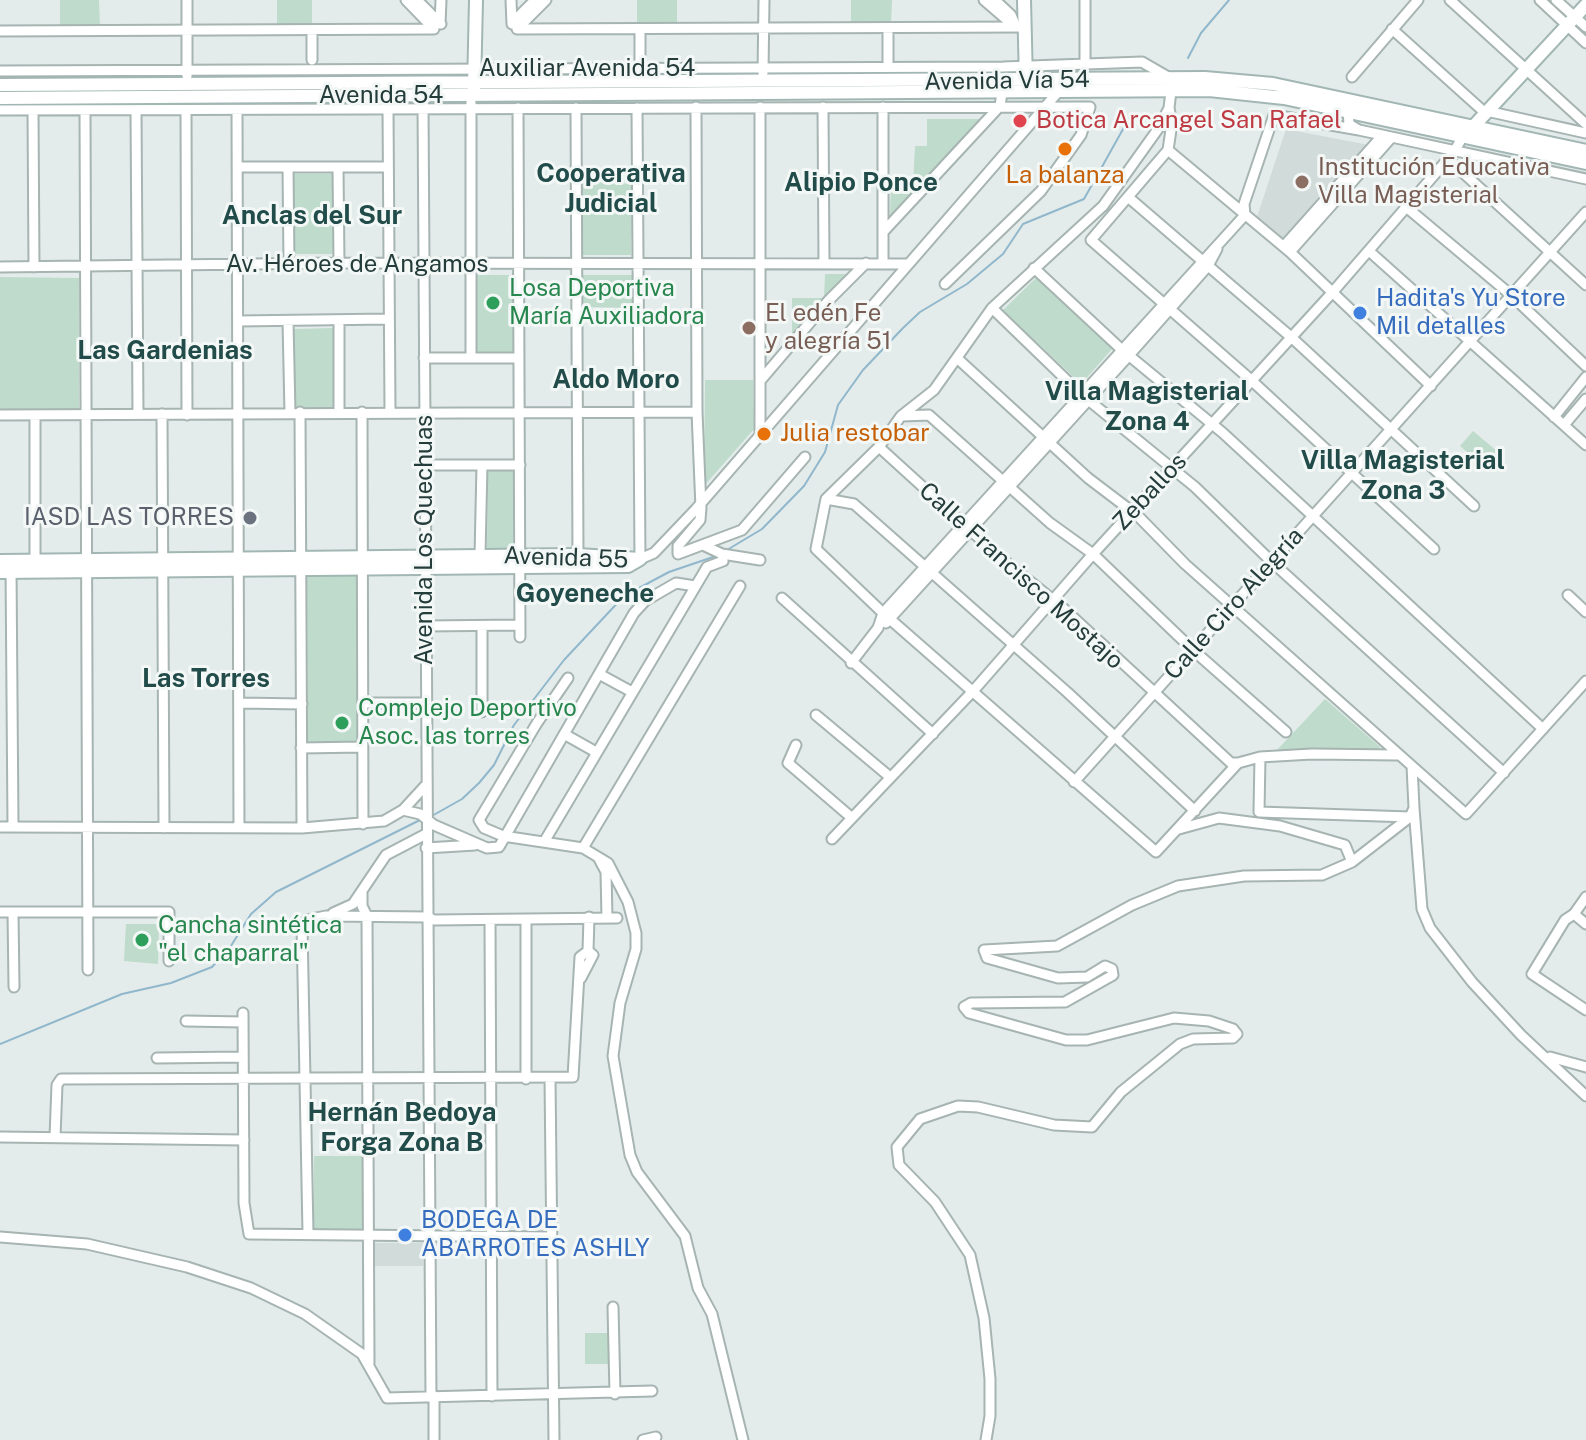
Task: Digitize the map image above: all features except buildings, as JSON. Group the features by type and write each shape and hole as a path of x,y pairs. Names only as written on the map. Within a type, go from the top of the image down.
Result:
{"main road":[{"path":"472,95 476,69 476,0"},
{"path":"1024,0 1020,27 1026,81"},
{"path":"1468,131 1586,5"},
{"name":"Avenida 54","path":"0,85 187,77 422,95"},
{"name":"Avenida Vía 54","path":"1003,87 1026,81 1273,84 1586,163"},
{"name":"Avenida Vía 54","path":"422,95 762,88 1003,87 1058,92 1170,85 1245,93 1586,151"},
{"name":"Avenida 54","path":"0,98 422,95"},
{"name":"Avenida 55","path":"425,562 480,556 520,561 578,555 640,559"},
{"name":"Avenida 55","path":"6,566 520,561 628,566 640,559"},
{"name":"Avenida 55","path":"6,566 35,560 87,565"}],"street":[{"path":"187,0 187,77"},
{"path":"406,0 438,26"},
{"path":"417,0 438,26"},
{"path":"438,26 441,0"},
{"path":"511,0 514,26"},
{"path":"514,26 535,0"},
{"path":"514,26 546,0"},
{"path":"760,433 764,0"},
{"path":"984,0 1020,27"},
{"path":"995,0 1020,27"},
{"path":"1085,0 1085,63"},
{"path":"1352,77 1418,0"},
{"path":"1450,0 1586,124"},
{"path":"1540,0 1571,22 1586,27"},
{"path":"1556,0 1586,43"},
{"path":"0,31 438,26"},
{"path":"514,26 1020,27"},
{"path":"1392,29 1482,110 1586,133"},
{"path":"888,33 888,62"},
{"path":"312,34 312,60"},
{"path":"640,34 640,60"},
{"name":"Auxiliar Avenida 54","path":"0,71 187,77 476,69 762,88 1025,64 1142,62 1170,85"},
{"path":"884,231 1000,106 1003,67"},
{"path":"1170,85 1172,123 1168,150 1091,240 1251,380 1434,549"},
{"path":"0,110 388,108 422,95 472,95 518,108 696,107 762,88 823,107 1090,107 1081,135 1041,191 945,284"},
{"path":"637,108 640,559 654,553 1058,92"},
{"name":"Avenida Los Quechuas","path":"422,95 425,786 434,1440"},
{"path":"471,358 472,95"},
{"path":"696,107 700,520 677,551 684,555 742,530 805,457"},
{"path":"823,107 824,263"},
{"path":"883,107 883,263"},
{"path":"388,108 390,411"},
{"path":"518,108 520,637"},
{"path":"576,108 578,555"},
{"path":"1169,108 1103,206 992,308 934,390 901,416 879,447 826,499 816,549 887,617 1156,852 1238,763 1260,757 1397,755"},
{"path":"33,110 34,267"},
{"path":"136,110 138,414"},
{"path":"186,110 187,415"},
{"path":"237,110 239,828"},
{"path":"85,111 88,970"},
{"path":"1348,111 1349,124 1359,130"},
{"path":"851,663 887,617 1245,215 1244,204 1274,115 1359,130 1451,156 1586,179"},
{"name":"Zeballos","path":"832,839 974,690 1093,554 1331,294 1451,156 1468,131"},
{"path":"1287,249 1386,137"},
{"path":"1168,150 1287,249 1431,386"},
{"path":"1451,156 1586,285"},
{"path":"238,167 388,167"},
{"path":"288,167 289,264"},
{"path":"338,167 339,263"},
{"path":"1128,197 1291,337 1474,506"},
{"path":"1405,206 1511,295 1586,366"},
{"name":"Calle Ciro Alegría","path":"1074,782 1586,212"},
{"path":"1369,251 1586,445"},
{"name":"Av. Héroes de Angamos","path":"0,267 339,263 907,264"},
{"path":"760,381 829,300 866,263"},
{"path":"1034,268 1125,352 1213,424 1543,729"},
{"path":"992,308 1085,397 1172,468 1504,773"},
{"path":"238,321 389,319"},
{"path":"339,320 339,412"},
{"path":"288,321 301,562 302,828"},
{"path":"424,358 519,358"},
{"path":"958,359 1046,440 1132,511 1232,606 1466,814 1586,681"},
{"path":"1554,417 1586,377"},
{"path":"1564,425 1586,399"},
{"path":"0,415 520,410 697,412"},
{"path":"362,412 363,824"},
{"path":"162,414 164,828"},
{"path":"35,415 35,560"},
{"path":"901,416 929,415 1006,484 1093,554 1193,650 1286,732"},
{"name":"Calle Francisco Mostajo","path":"879,447 967,528 1053,599 1231,763 1238,763"},
{"path":"425,465 520,465"},
{"path":"480,556 482,465"},
{"path":"826,499 854,504 1195,811"},
{"path":"705,546 722,554 760,560"},
{"path":"544,842 695,586 707,567 723,561 722,554"},
{"path":"6,566 13,827"},
{"path":"426,848 499,847 645,601 676,583 695,586"},
{"path":"583,848 740,586"},
{"path":"1568,595 1586,612"},
{"path":"782,598 933,734"},
{"path":"425,626 520,625"},
{"path":"482,626 482,712"},
{"path":"599,674 632,692"},
{"path":"568,678 479,817 484,828 503,836 583,848 608,863 615,874 636,933 636,949 620,1003 613,1056 630,1155 637,1172 685,1236 698,1288 712,1314 743,1440"},
{"path":"240,703 302,704"},
{"path":"363,703 425,703"},
{"path":"816,715 890,777"},
{"path":"564,734 596,752"},
{"path":"796,745 788,763 852,818"},
{"path":"301,748 362,747"},
{"path":"1260,757 1259,812 1412,813"},
{"path":"1412,766 1412,813 1422,909 1430,928 1472,982 1521,1035 1586,1096"},
{"path":"0,827 302,828 363,824 384,821 403,810 425,786"},
{"path":"403,810 480,845"},
{"path":"986,1440 990,1416 990,1379 984,1318 976,1295 970,1255 935,1202 899,1165 897,1147 920,1119 958,1106 978,1107 1054,1125 1092,1127 1121,1092 1180,1044 1193,1039 1233,1038 1237,1034 1209,1021 1174,1018 1087,1040 1066,1040 969,1013 964,1007 971,1003 1065,1002 1113,975 1112,969 1105,966 1087,977 1058,978 987,958 984,950 1064,944 1132,905 1178,886 1244,876 1322,875 1352,862 1412,813"},
{"path":"1179,829 1219,818 1280,826 1345,845 1352,862"},
{"path":"326,916 353,904 380,860 426,834"},
{"path":"308,1233 302,926 306,920 326,916 490,920 612,918 606,872 598,857"},
{"path":"362,893 362,906 367,916 369,1363"},
{"path":"1586,897 1574,914 1565,920 1532,974 1586,1010"},
{"path":"0,912 169,912 169,961"},
{"path":"13,912 14,987"},
{"path":"1574,914 1586,924"},
{"path":"55,1137 57,1085 61,1079 368,1076 526,1079 576,1074 579,981 593,953 588,951 589,917"},
{"path":"490,920 492,1396"},
{"path":"526,920 526,1079"},
{"path":"186,1021 243,1017 244,1203 249,1234 552,1237"},
{"path":"1543,1054 1586,1067"},
{"path":"157,1058 243,1057"},
{"path":"550,1078 554,1440"},
{"path":"0,1137 244,1140"},
{"path":"0,1237 87,1244 206,1272 251,1288 305,1314 369,1363 387,1398 554,1396 652,1391"},
{"path":"613,1307 615,1394"}],"shaded area":[{"name":"Institución Educativa Villa Magisterial","path":"1286,129 1369,145 1283,241 1256,220"},
{"path":"373,1243 423,1243 423,1266 373,1266"}],"green space":[{"path":"60,0 99,0 100,26 60,26"},
{"path":"277,0 312,0 312,24 277,24"},
{"path":"637,0 677,0 677,26 637,26"},
{"path":"851,0 892,0 891,25 851,25"},
{"path":"927,119 981,119 890,217 891,184 913,185 915,146 927,146"},
{"path":"293,174 334,174 334,254 294,254"},
{"path":"583,181 632,184 631,255 583,255"},
{"path":"825,274 852,274 792,334 792,298 824,298"},
{"path":"476,275 515,275 514,353 476,353"},
{"path":"583,275 633,275 633,308 583,307"},
{"path":"0,277 79,278 79,410 0,410"},
{"path":"1036,278 1112,349 1081,384 1003,310"},
{"path":"334,328 334,408 294,408 293,329"},
{"path":"705,380 753,380 754,429 704,486"},
{"path":"1473,431 1504,457 1491,472 1460,446"},
{"path":"488,468 513,469 513,548 487,548"},
{"path":"307,576 357,576 357,742 308,742"},
{"path":"1325,699 1380,747 1379,750 1276,751"},
{"name":"Cancha sintética \"el chaparral\"","path":"126,924 159,924 158,964 124,961"},
{"path":"314,1156 362,1156 362,1230 314,1230"},
{"path":"585,1333 610,1333 609,1364 585,1364"}],"waterway":[{"path":"1188,58 1201,33 1229,0"},
{"path":"727,550 762,529 804,486 825,452 838,405 863,370 903,328 920,312 967,284 1003,254 1023,224 1084,199 1132,113"},
{"path":"430,817 462,799 479,783 494,765 514,725 564,660 624,596 669,572 719,555"},
{"path":"0,1044 122,994 171,983 212,967 229,949 251,914 276,892 420,820"}],"place":[{"name":"Botica Arcangel San Rafael","path":"1020,121"},
{"name":"La balanza","path":"1065,149"},
{"name":"Institución Educativa Villa Magisterial","path":"1302,182"},
{"name":"Losa Deportiva María Auxiliadora","path":"493,303"},
{"name":"Hadita's Yu Store Mil detalles","path":"1360,313"},
{"name":"El edén Fe y alegría 51","path":"749,328"},
{"name":"Julia restobar","path":"764,434"},
{"name":"IASD LAS TORRES","path":"250,518"},
{"name":"Complejo Deportivo Asoc. las torres","path":"342,723"},
{"name":"Cancha sintética \"el chaparral\"","path":"142,940"},
{"name":"BODEGA DE ABARROTES ASHLY","path":"405,1235"}],"district":[{"name":"Alipio Ponce","path":"861,183"},
{"name":"Cooperativa Judicial","path":"611,189"},
{"name":"Anclas del Sur","path":"312,216"},
{"name":"Las Gardenias","path":"165,351"},
{"name":"Aldo Moro","path":"616,380"},
{"name":"Villa Magisterial Zona 4","path":"1147,407"},
{"name":"Villa Magisterial Zona 3","path":"1403,476"},
{"name":"Goyeneche","path":"585,594"},
{"name":"Las Torres","path":"206,679"},
{"name":"Hernán Bedoya Forga Zona B","path":"402,1128"}]}
